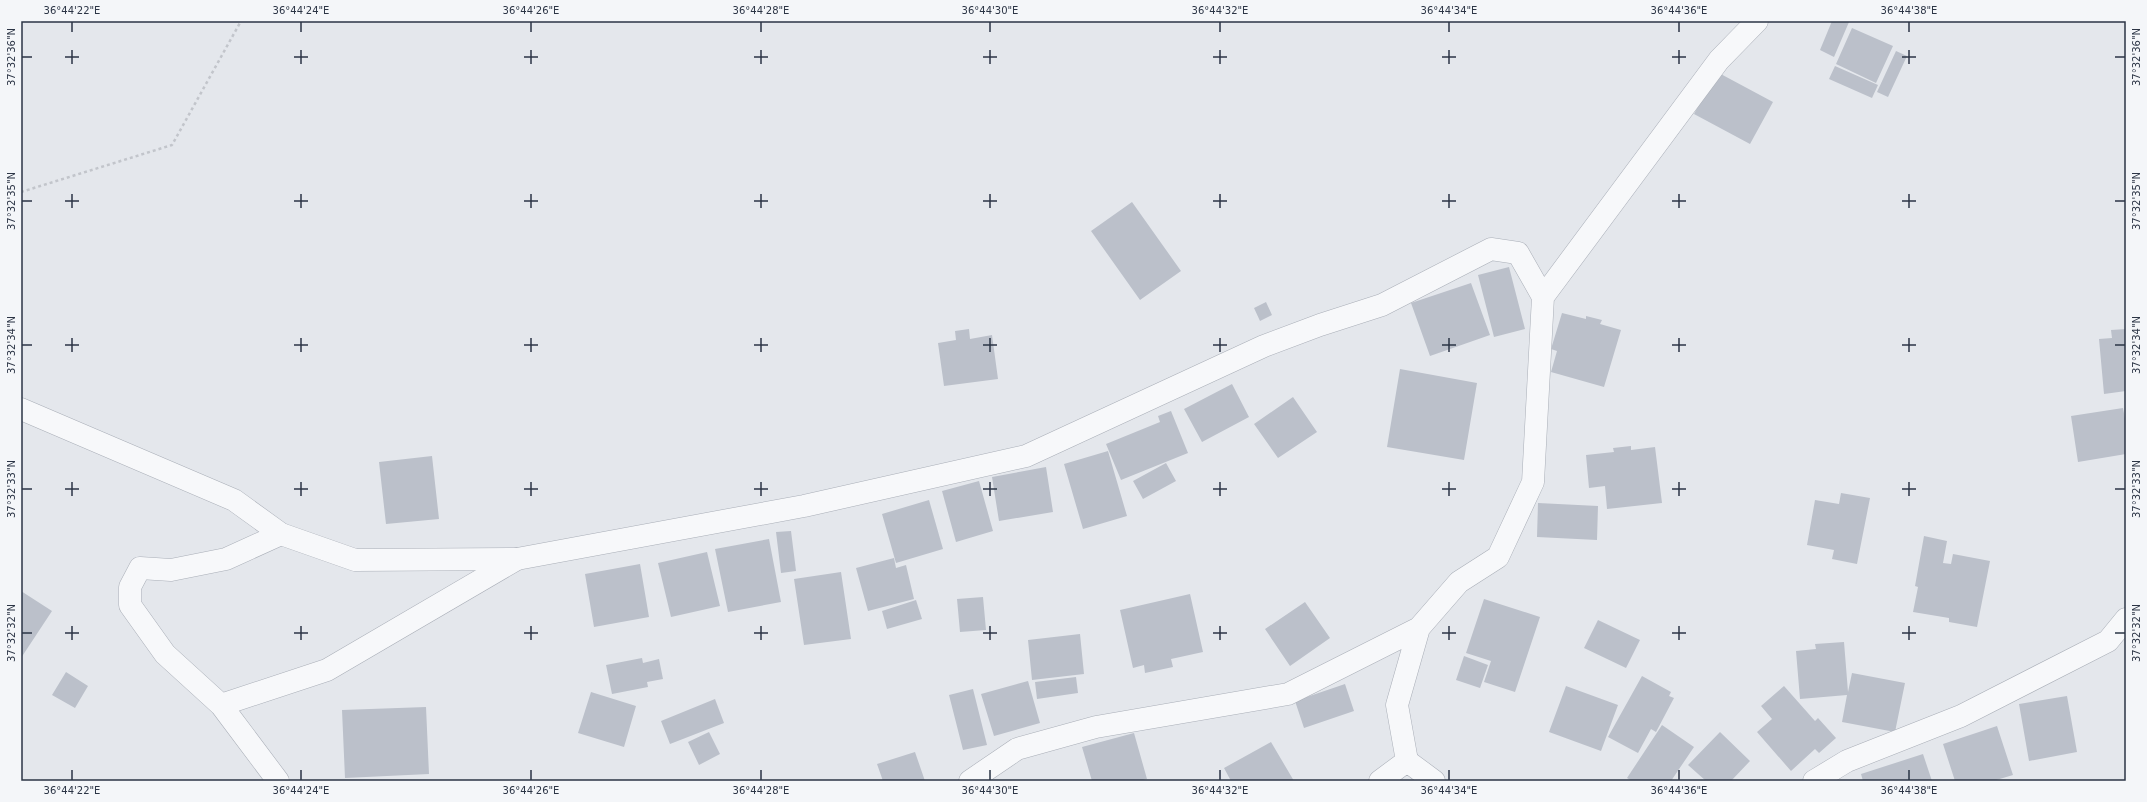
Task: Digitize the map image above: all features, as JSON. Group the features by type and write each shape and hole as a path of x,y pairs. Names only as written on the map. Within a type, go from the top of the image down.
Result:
{"street":[{"path":"1543,297 1719,60 1757,21"},
{"path":"21,409 234,500 281,534 354,560 517,559 804,506 1026,456 1264,346 1320,325 1382,305 1491,249 1518,254 1543,297 1533,482 1498,557 1459,582 1419,628 1288,694 1096,727 1017,749 970,781"},
{"path":"278,781 221,705 165,654 130,605 130,587 140,568 171,570 226,559 281,534"},
{"path":"221,705 327,670 517,559"},
{"path":"1814,781 1847,761 1961,716 2108,641 2126,619"},
{"path":"1419,628 1397,705 1407,761 1434,781"},
{"path":"1380,781 1407,761"}],"path":[{"path":"21,192 172,146 241,24 241,21"}],"building":[{"path":"1832,21 1849,22 1834,57 1820,50"},
{"path":"1852,28 1893,46 1876,83 1836,64"},
{"path":"1896,51 1907,56 1888,97 1877,92"},
{"path":"1835,66 1878,85 1872,98 1829,79"},
{"path":"1717,72 1773,102 1750,144 1694,114"},
{"path":"1132,202 1181,271 1140,300 1091,231"},
{"path":"1509,267 1525,329 1494,337 1478,275"},
{"path":"1471,283 1490,335 1430,356 1411,303"},
{"path":"1266,302 1272,315 1260,321 1254,308"},
{"path":"1562,313 1586,319 1586,316 1602,320 1600,324 1621,330 1604,387 1551,372 1557,351 1551,349"},
{"path":"969,329 970,339 992,335 998,379 944,386 938,343 956,340 955,331"},
{"path":"2126,329 2126,391 2104,394 2099,339 2112,338 2111,330"},
{"path":"1400,369 1477,383 1464,460 1387,447"},
{"path":"1232,384 1249,417 1202,442 1184,409"},
{"path":"1293,397 1317,432 1278,458 1254,424"},
{"path":"2123,408 2126,424 2126,454 2078,462 2071,416"},
{"path":"1171,411 1188,453 1121,480 1106,444 1160,422 1158,416"},
{"path":"1631,446 1631,450 1655,447 1662,503 1607,509 1605,486 1589,488 1586,455 1614,452 1613,448"},
{"path":"1108,451 1127,516 1083,529 1064,464"},
{"path":"432,456 439,519 386,524 379,462"},
{"path":"1166,463 1176,481 1143,499 1133,481"},
{"path":"1046,467 1053,512 999,521 992,477"},
{"path":"979,481 993,531 956,542 942,491"},
{"path":"1841,493 1870,498 1857,564 1832,559 1834,550 1807,545 1815,500 1839,504"},
{"path":"929,500 943,549 896,563 882,514"},
{"path":"1538,503 1598,506 1597,540 1537,537"},
{"path":"791,531 796,571 781,573 776,532"},
{"path":"1924,536 1947,541 1943,563 1951,564 1953,554 1990,561 1977,627 1949,622 1949,618 1913,612 1918,587 1915,586"},
{"path":"769,539 781,602 728,612 715,549"},
{"path":"707,552 720,606 671,617 658,563"},
{"path":"894,558 896,568 906,565 914,599 868,611 856,568"},
{"path":"640,564 649,617 594,627 585,574"},
{"path":"841,572 851,639 804,645 794,579"},
{"path":"21,591 52,611 21,658"},
{"path":"1190,594 1203,652 1171,659 1173,667 1145,673 1144,665 1133,668 1120,610"},
{"path":"983,597 986,630 960,632 957,599"},
{"path":"1484,599 1540,617 1515,692 1484,682 1491,661 1466,653"},
{"path":"916,600 922,619 887,629 882,611"},
{"path":"1305,602 1330,638 1290,666 1265,629"},
{"path":"1598,620 1640,640 1626,668 1584,648"},
{"path":"1080,634 1084,674 1032,680 1028,640"},
{"path":"1844,642 1848,692 1852,673 1905,683 1895,732 1842,722 1847,695 1800,699 1796,651 1816,649 1815,644"},
{"path":"1464,656 1488,665 1480,688 1456,680"},
{"path":"642,658 643,663 659,659 663,679 647,682 648,687 612,694 606,665"},
{"path":"66,672 88,686 75,708 52,695"},
{"path":"1642,676 1671,692 1669,696 1674,698 1656,732 1651,729 1638,753 1608,737"},
{"path":"1076,677 1078,693 1037,699 1035,682"},
{"path":"1028,681 1040,723 994,736 981,694"},
{"path":"1345,684 1354,711 1304,728 1295,701"},
{"path":"1566,686 1618,705 1601,751 1549,732"},
{"path":"1784,686 1815,721 1818,718 1836,738 1819,753 1815,749 1791,771 1757,732 1772,719 1761,706"},
{"path":"973,689 987,745 963,750 949,695"},
{"path":"591,692 636,706 624,747 578,733"},
{"path":"2067,696 2077,752 2029,761 2019,704"},
{"path":"715,699 724,723 670,744 661,721"},
{"path":"426,707 429,774 345,778 342,710"},
{"path":"1662,725 1694,747 1671,781 1632,781 1627,778"},
{"path":"1997,726 2013,775 1993,781 1955,781 1943,744"},
{"path":"709,732 720,754 699,765 688,742"},
{"path":"1720,732 1750,761 1731,781 1706,781 1688,765"},
{"path":"1134,733 1147,779 1139,781 1092,781 1082,747"},
{"path":"1271,742 1294,781 1231,781 1224,768"},
{"path":"915,752 925,781 883,781 877,764"},
{"path":"1923,754 1932,781 1863,781 1861,774"}]}
